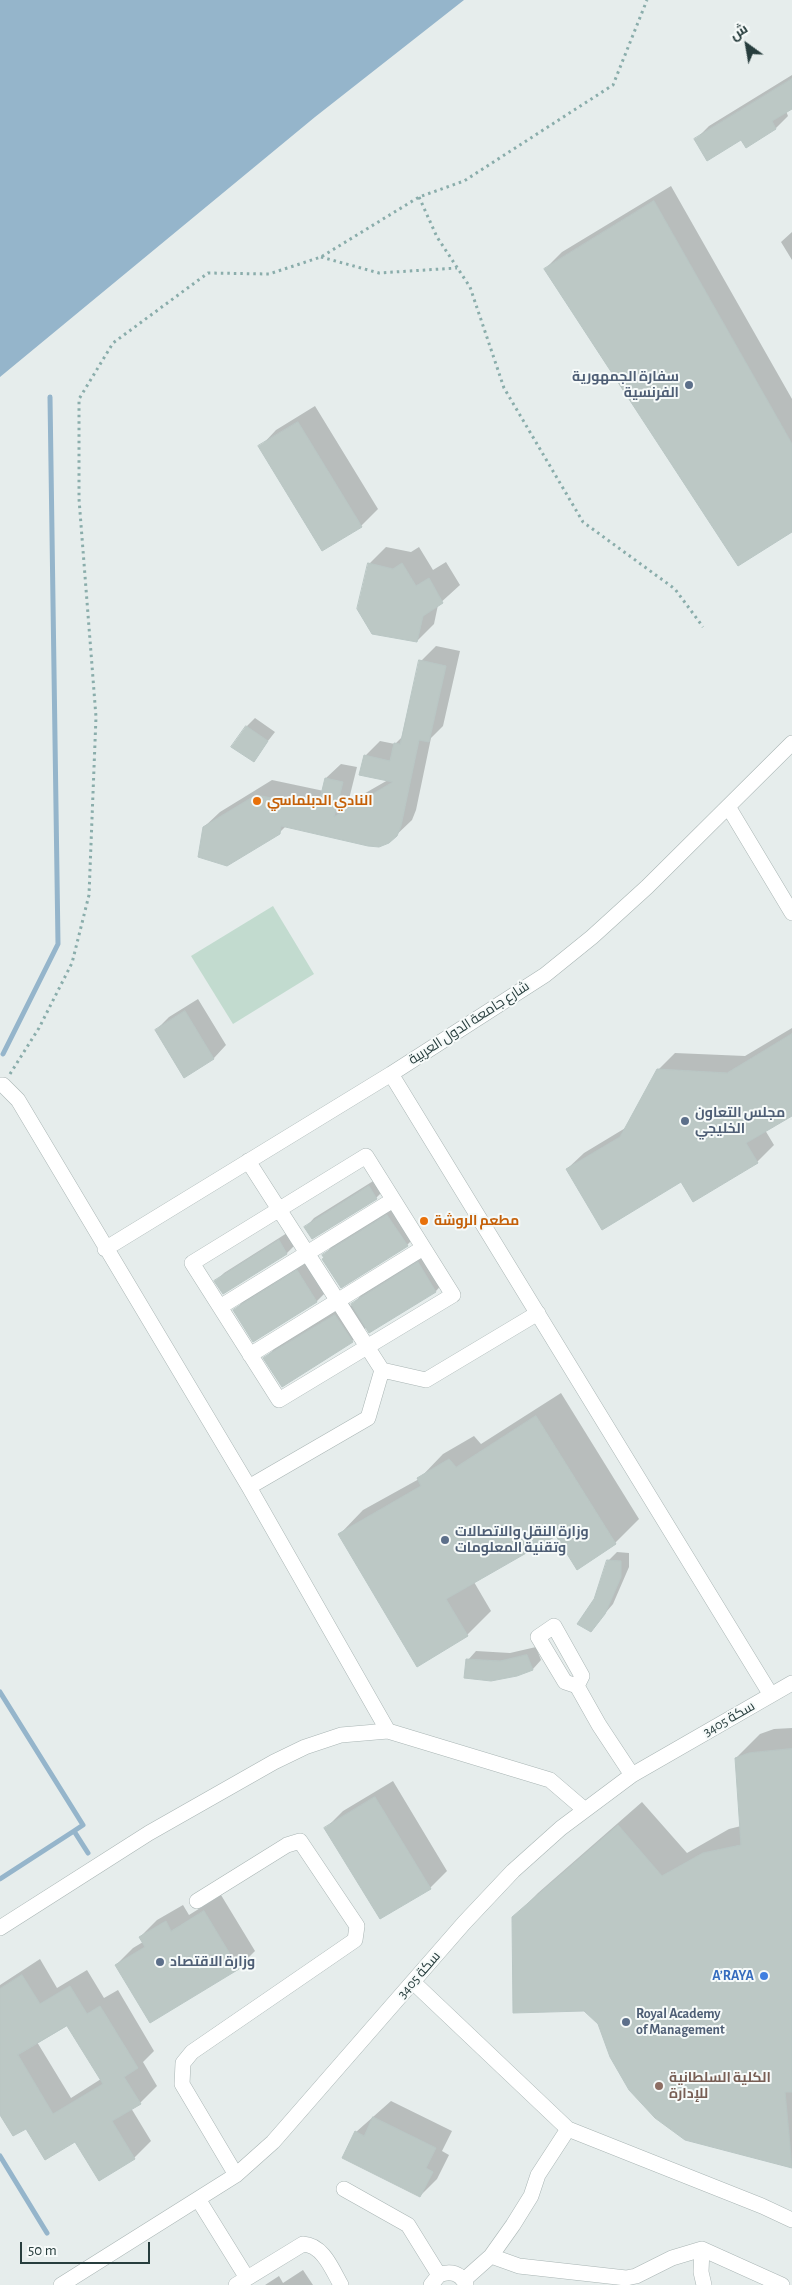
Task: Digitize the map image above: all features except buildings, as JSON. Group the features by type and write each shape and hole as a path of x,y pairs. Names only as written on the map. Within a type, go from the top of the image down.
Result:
{"street":[{"name":"شارع جامعة الدول العربية","path":"105,1249 390,1074 545,975 592,937 633,900 729,808 792,743"},
{"path":"729,808 792,912"},
{"path":"390,1074 771,1695"},
{"path":"1,1085 18,1100 249,1488 388,1731"},
{"path":"366,1156 453,1295 279,1400 192,1264 279,1210 366,1156"},
{"path":"248,1161 382,1370 426,1380 538,1314"},
{"path":"220,1307 393,1200"},
{"path":"250,1355 423,1248"},
{"path":"249,1488 368,1418 382,1370"},
{"name":"سكة 3405","path":"71,2282 236,2175 273,2142 464,1923 513,1871 585,1810 632,1776 792,1683"},
{"path":"577,1686 599,1725 632,1776"},
{"path":"0,1928 149,1833 274,1762 305,1747 341,1736 388,1731 550,1780 585,1810"},
{"path":"197,1901 287,1845 300,1841 357,1926 355,1940 192,2052 184,2063 182,2084 236,2175"},
{"path":"413,1982 568,2129 762,2206 792,2220"},
{"path":"344,2189 408,2225 435,2280 451,2272 465,2283 491,2256 531,2196 538,2174 568,2129"},
{"path":"198,2199 242,2281 303,2244 311,2244 320,2250 341,2285"},
{"path":"762,2206 792,2209"},
{"path":"491,2256 520,2266 626,2278 636,2276 672,2258 702,2249 782,2285"},
{"path":"702,2249 701,2272 704,2285"}],"path":[{"path":"1,1085 39,1028 72,963 89,895 96,717 79,499 79,399 113,343 208,273 269,274 321,257 419,197 464,181 613,85 647,0"},
{"path":"419,197 437,236 470,287 504,388 583,522 675,589 703,627"},
{"path":"321,257 379,274 457,268"}],"green space":[{"path":"273,906 314,974 233,1024 191,956"}],"water":[{"path":"0,0 464,0 315,117 0,377"}],"waterway":[{"path":"3,1054 58,944 50,397"},
{"path":"0,1692 83,1825 74,1831 88,1853"},
{"path":"0,1879 74,1831"},
{"path":"0,2156 47,2233"}],"place":[{"name":"سفارة الجمهورية الفرنسية","path":"689,385"},
{"name":"النادي الدبلماسي","path":"257,801"},
{"name":"مجلس التعاون الخليجي","path":"685,1121"},
{"name":"مطعم الروشة","path":"424,1221"},
{"name":"وزارة النقل والاتصالات وتقنية المعلومات","path":"445,1540"},
{"name":"وزارة الاقتصاد","path":"160,1962"},
{"name":"A’RAYA","path":"764,1976"},
{"name":"Royal Academy of Management","path":"626,2022"},
{"name":"الكلية السلطانية للإدارة","path":"659,2086"}]}
